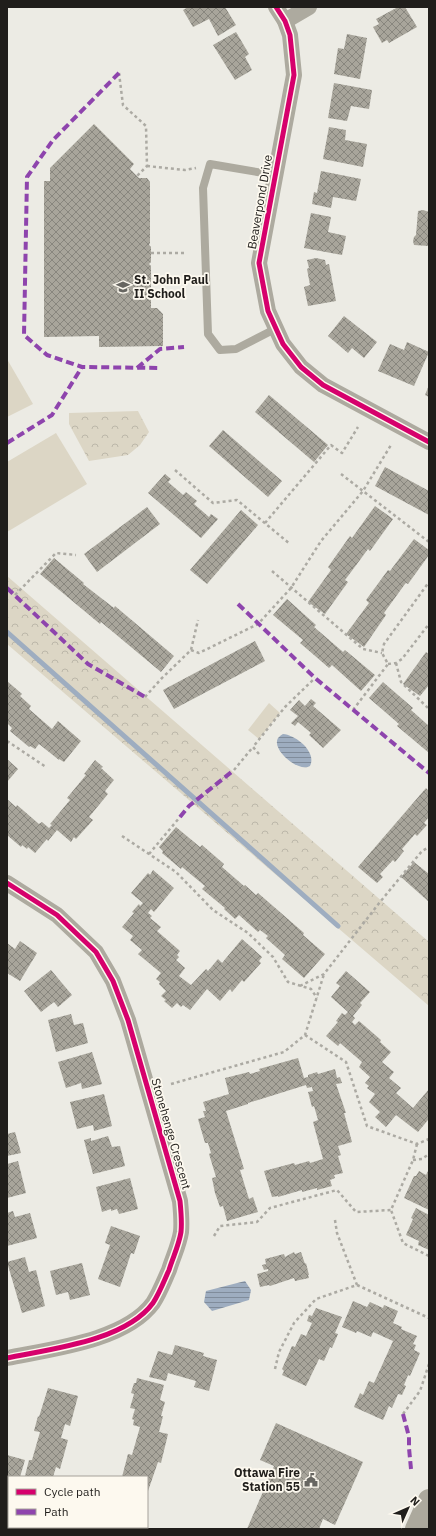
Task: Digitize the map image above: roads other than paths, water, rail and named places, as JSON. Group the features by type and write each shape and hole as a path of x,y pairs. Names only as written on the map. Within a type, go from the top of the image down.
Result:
{"main road":[{"path":"416,1529 429,1500"}],"street":[{"name":"Beaverpond Drive","path":"276,7 285,21 290,34 294,75 259,263 268,311 283,344 301,367 323,385 429,442"},
{"path":"285,21 309,7"},
{"name":"Stonehenge Crescent","path":"7,883 57,915 96,952 113,981 128,1020 180,1201 181,1230 178,1246 162,1287 152,1304 137,1319 120,1329 92,1340 7,1358"}],"lane":[{"path":"275,175 210,164 203,188 208,334 220,350 236,348 275,329"}],"water":[{"path":"283,734 294,737 304,745 311,755 310,766 299,766 287,759 282,754 277,743 278,738"},
{"path":"245,1281 251,1290 249,1300 212,1311 204,1302 206,1291"}],"waterway":[{"path":"7,632 338,926"}],"place":[{"name":"St. John Paul II School","path":"123,287"},
{"name":"Ottawa Fire Station 55","path":"311,1480"}]}
